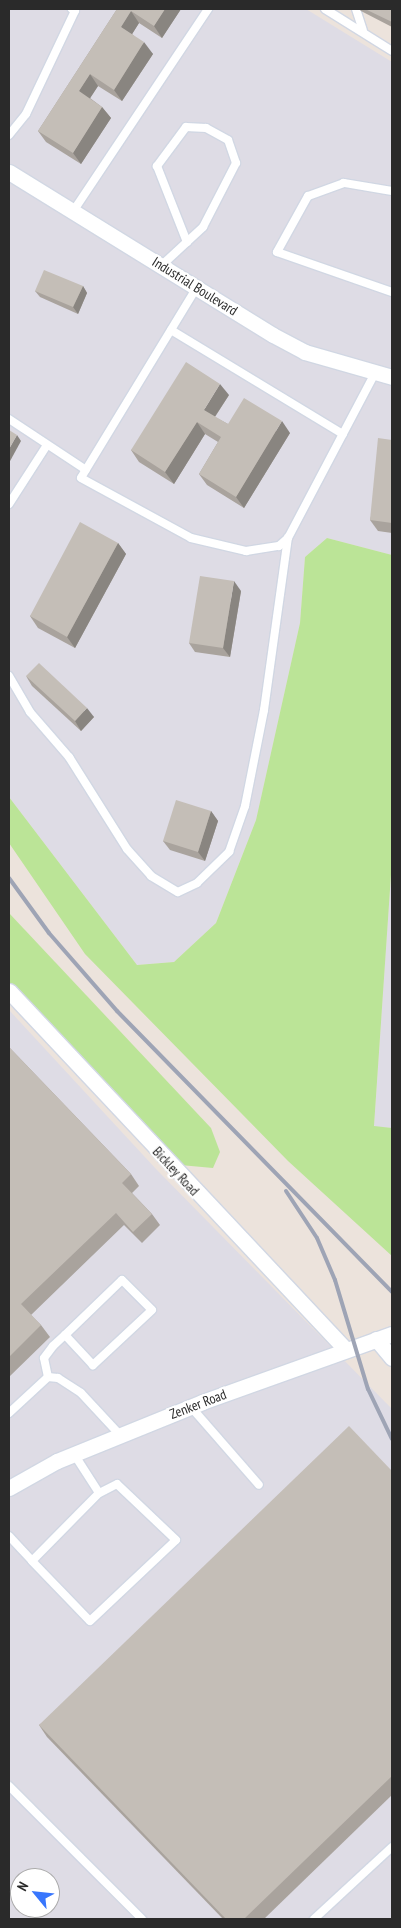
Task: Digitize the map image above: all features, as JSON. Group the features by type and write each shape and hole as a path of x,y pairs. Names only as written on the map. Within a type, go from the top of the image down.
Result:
{"street":[{"name":"Industrial Boulevard","path":"9,172 305,352 392,377"},
{"name":"Bickley Road","path":"9,991 344,1349"},
{"name":"Zenker Road","path":"9,1488 74,1454 191,1406 344,1349 392,1334"},
{"path":"376,1339 392,1358"}],"lane":[{"path":"9,135 26,114 75,11 72,9"},
{"path":"74,210 208,9"},
{"path":"325,9 392,51"},
{"path":"356,9 357,23 368,35"},
{"path":"162,265 187,242 203,226 236,164 228,140 206,128 186,126 157,166 187,242"},
{"path":"392,191 344,183 308,196 277,252 392,292"},
{"path":"198,288 81,478 191,538 218,547 266,549 288,538"},
{"path":"171,330 343,434"},
{"path":"9,676 30,712 69,757 122,842 151,876 178,892 197,883 229,852 245,806 264,710 288,538 375,373"},
{"path":"9,419 86,470"},
{"path":"9,504 47,445"},
{"path":"48,1377 44,1358 65,1335 122,1280 152,1310 93,1366 65,1335"},
{"path":"9,1412 48,1377 58,1378 81,1393 120,1435"},
{"path":"191,1406 259,1485"},
{"path":"74,1454 99,1493"},
{"path":"9,1536 32,1561 90,1621 176,1540 117,1484 99,1493 32,1561"},
{"path":"9,1786 142,1919"},
{"path":"314,1919 392,1847"}],"shaded area":[{"path":"9,9 306,9 392,62 392,555 327,538 305,557 300,623 256,820 216,923 174,962 137,965 9,797"},
{"path":"392,860 392,1128 374,1127"},
{"path":"9,1010 156,1169 392,1409 392,1919 9,1919"}],"green space":[{"path":"327,538 392,555 392,860 374,1126 392,1128 392,1256 288,1161 85,954 9,843 9,797 137,965 174,962 216,923 256,820 300,623 305,557"},
{"path":"9,913 211,1128 220,1152 213,1168 169,1164 9,991"}],"building":[{"path":"117,9 165,9 154,26 131,11 121,27 144,42 114,90 90,74 79,91 102,107 73,153 38,131"},
{"path":"365,9 387,9 392,11 392,22"},
{"path":"44,270 83,286 73,307 35,291"},
{"path":"186,362 220,384 204,410 228,424 244,398 282,421 236,497 199,474 221,437 197,422 165,472 131,450"},
{"path":"9,430 17,435 9,449"},
{"path":"378,438 392,440 392,523 370,520"},
{"path":"80,522 118,543 67,637 30,616"},
{"path":"200,576 234,581 223,648 189,643"},
{"path":"39,663 87,708 75,721 26,676"},
{"path":"176,800 211,811 198,852 163,841"},
{"path":"9,1047 131,1174 122,1183 152,1214 133,1232 116,1213 21,1304 41,1325 9,1357"},
{"path":"349,1426 392,1471 392,1776 244,1919 226,1919 39,1725"}],"railway":[{"path":"9,878 49,933 117,1011 392,1292"},
{"path":"286,1191 317,1238 335,1280 368,1389 392,1439"}]}
